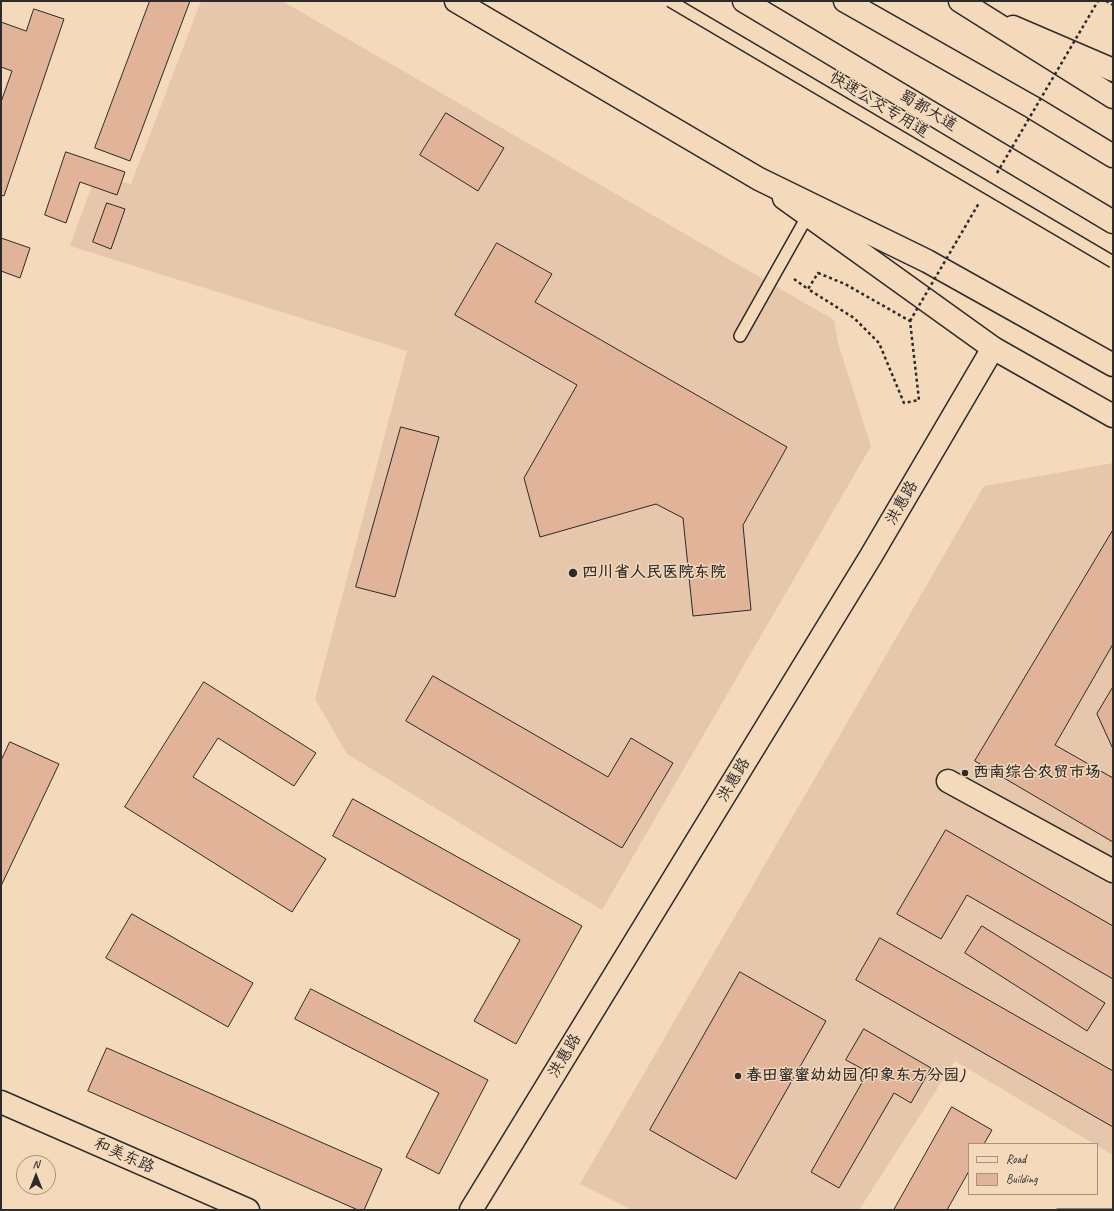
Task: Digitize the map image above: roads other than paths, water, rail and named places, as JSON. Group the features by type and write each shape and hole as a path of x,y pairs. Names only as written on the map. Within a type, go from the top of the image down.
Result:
{"main road":[{"path":"456,1 759,179 927,261 1113,365"},
{"name":"蜀都大道","path":"744,1 1113,222"},
{"path":"845,1 1032,107 1113,156"},
{"path":"968,6 1113,70"},
{"path":"968,6 1113,97"},
{"path":"759,179 993,348 1113,416"},
{"name":"洪惠路","path":"471,1210 871,556 993,348"},
{"path":"948,781 1113,871"},
{"name":"和美东路","path":"1,1102 248,1210"}],"lane":[{"name":"快速公交专用道","path":"670,1 1113,262"},
{"path":"740,336 808,215"}],"place":[{"name":"四川省人民医院东院","path":"573,573"},
{"name":"西南综合农贸市场","path":"965,773"},
{"name":"春田蜜蜜幼幼园(印象东方分园)","path":"738,1076"}]}
